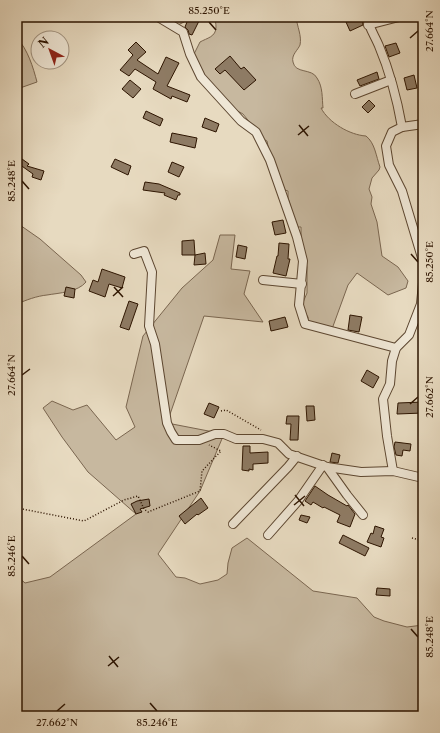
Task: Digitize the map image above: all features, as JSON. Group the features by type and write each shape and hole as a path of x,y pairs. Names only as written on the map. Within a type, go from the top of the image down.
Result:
{"street":[{"path":"158,17 183,32 190,54 200,77 241,121 256,132 270,160 297,237 303,261 299,305 305,324 396,348"},
{"path":"399,17 368,21 379,44 391,80 398,102 402,127"},
{"path":"355,94 391,80"},
{"path":"423,124 402,127 392,132 386,146 389,165 402,191 423,262"},
{"path":"134,254 144,251 152,272 149,326 155,344 167,423 176,440 199,440 215,434 224,434 236,439 263,439 278,443 289,454 325,466 361,472 393,471 423,478"},
{"path":"263,280 302,284"},
{"path":"393,471 383,399 390,384 392,361 396,348 409,335 421,304 423,283"},
{"path":"233,524 297,456"},
{"path":"325,466 363,515"},
{"path":"268,535 298,501 325,466"}],"path":[{"path":"221,411 226,410 236,417 266,432"},
{"path":"17,508 84,521 124,500 138,496 144,509 148,512 200,491 202,471 221,451 199,440"},
{"path":"412,538 423,541"}],"shaded area":[{"path":"165,17 187,17 184,22 178,25"},
{"path":"215,17 296,17 300,35 300,45 293,57 294,66 300,70 315,75 317,78 322,93 323,108 321,108 329,119 347,131 366,136 375,150 380,167 372,178 369,189 372,197 371,204 377,222 382,256 398,267 408,281 406,288 388,295 357,273 348,285 332,329 308,321 308,317 301,307 307,293 307,267 301,239 301,227 297,227 288,198 288,191 285,190 269,151 267,141 263,139 243,114 234,109 226,98 209,86 194,54 200,42 211,37 216,30"},
{"path":"17,38 27,53 30,60 30,70 33,70 37,82 17,88"},
{"path":"17,223 40,239 81,275 86,282 73,290 63,293 39,296 17,304"},
{"path":"220,235 235,235 231,269 250,271 244,294 263,322 204,316 167,423 224,434 200,491 158,554 176,577 185,578 200,584 218,580 227,574 232,548 247,538 313,591 357,598 374,617 384,621 407,627 423,625 423,716 17,716 17,576 25,583 50,577 136,514 88,472 43,408 52,401 73,410 87,405 116,440 135,427 126,407 143,336 182,288 213,260"}],"building":[{"path":"189,17 201,17 192,35 189,34 185,27"},
{"path":"345,17 362,17 363,25 350,31"},
{"path":"136,42 146,52 137,60 158,74 166,57 179,63 167,86 190,95 187,102 172,96 171,99 153,89 156,82 135,69 129,76 120,70 133,55 128,50"},
{"path":"396,43 400,53 389,57 385,46"},
{"path":"230,56 241,69 244,67 256,80 244,90 225,70 220,74 215,69"},
{"path":"377,72 379,79 360,86 357,80"},
{"path":"414,75 417,88 407,90 404,78"},
{"path":"130,80 141,89 133,98 122,89"},
{"path":"369,100 375,106 368,113 362,107"},
{"path":"146,111 163,119 160,126 143,118"},
{"path":"205,118 219,124 216,132 202,127"},
{"path":"172,133 197,138 195,148 170,142"},
{"path":"22,159 29,164 27,166 44,171 41,180 32,177 33,174 19,164"},
{"path":"115,159 131,166 128,175 111,167"},
{"path":"172,162 184,167 179,177 168,172"},
{"path":"145,182 159,184 180,193 180,195 178,195 176,200 164,195 165,193 143,190"},
{"path":"283,220 286,233 275,235 272,222"},
{"path":"194,240 195,255 182,255 182,241"},
{"path":"279,243 289,244 288,259 290,259 286,276 273,273 278,256"},
{"path":"238,245 247,247 245,259 236,257"},
{"path":"205,253 206,264 194,265 195,255"},
{"path":"102,269 125,277 122,288 109,284 105,297 89,291 93,280 98,282"},
{"path":"66,287 75,289 74,298 64,296"},
{"path":"129,301 138,304 129,330 120,327"},
{"path":"350,315 362,317 359,332 348,330"},
{"path":"285,317 288,327 271,331 269,321"},
{"path":"367,370 379,377 373,388 361,381"},
{"path":"423,402 423,413 397,414 398,403"},
{"path":"209,403 219,407 214,418 204,414"},
{"path":"306,406 314,406 315,420 307,421"},
{"path":"287,416 299,416 298,440 290,440 291,424 286,424"},
{"path":"395,442 411,444 410,451 403,450 402,456 396,455 394,447"},
{"path":"243,446 250,446 250,453 268,452 268,463 253,464 253,470 242,470"},
{"path":"332,453 340,455 338,463 330,462"},
{"path":"315,486 347,506 348,505 355,514 350,527 337,522 340,515 313,502 311,505 305,501"},
{"path":"201,498 208,508 198,515 197,514 185,524 179,516"},
{"path":"149,499 150,506 140,509 142,512 136,514 131,504 137,501"},
{"path":"301,515 310,517 307,523 299,520"},
{"path":"375,526 384,529 381,537 384,538 381,547 367,542 371,533 373,534"},
{"path":"343,535 369,548 365,556 339,543"},
{"path":"377,588 390,589 390,596 376,595"}]}
